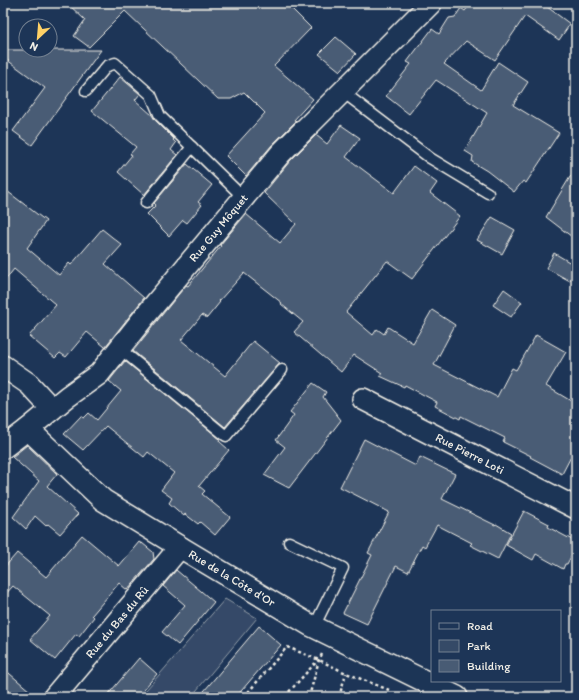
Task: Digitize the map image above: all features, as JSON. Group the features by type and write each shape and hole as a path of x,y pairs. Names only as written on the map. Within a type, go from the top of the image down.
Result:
{"street":[{"name":"Rue Guy Môquet","path":"3,448 28,430 67,397 99,374 145,316 281,153 431,3"},
{"path":"3,366 29,384 52,409"},
{"name":"Rue Pierre Loti","path":"363,399 576,508"},
{"name":"Rue de la Côte d'Or","path":"28,430 103,500 180,548 314,626 457,697"},
{"name":"Rue du Bas du Rû","path":"54,697 180,548"}],"lane":[{"path":"86,91 106,66 116,63 151,95 160,116 244,198"},
{"path":"343,92 430,158 488,193"},
{"path":"146,203 192,147"},
{"path":"119,348 226,436 282,370"},
{"path":"289,542 343,568 314,626"}],"path":[{"path":"244,697 287,647 346,673 395,692"},
{"path":"288,697 287,694 319,660"},
{"path":"309,697 319,660"},
{"path":"339,697 346,673"}],"green space":[{"path":"225,599 257,618 191,697 140,697"}],"building":[{"path":"67,3 286,3 311,28 274,66 313,99 294,120 296,121 272,145 246,176 226,156 265,113 256,104 257,103 244,92 231,99 218,99 125,11 89,47 74,36 85,20"},
{"path":"471,3 542,3 570,24 559,40 525,16 495,60 466,41 444,64 481,90 498,62 528,82 513,105 559,133 526,183 523,181 514,192 487,171 472,162 473,156 465,151 487,113 436,80 409,114 386,96 411,64 407,62 432,29 439,34 449,18 455,17 461,8 465,11"},
{"path":"336,37 356,54 340,71 319,54"},
{"path":"3,50 18,50 18,58 58,58 58,50 101,50 32,145 13,131 45,88 3,57"},
{"path":"120,77 140,94 135,100 152,115 176,143 171,150 177,155 144,195 118,172 132,155 130,154 136,147 92,111"},
{"path":"341,125 360,138 346,157 394,193 414,166 437,183 430,193 460,216 412,279 387,261 346,312 373,335 377,329 384,334 388,327 413,343 432,310 455,325 434,365 497,397 512,368 516,370 536,335 566,352 546,386 576,404 576,447 562,474 503,442 505,438 461,416 460,419 435,406 437,402 405,385 404,387 380,376 382,373 354,355 341,372 294,332 303,322 244,273 219,301 220,302 207,318 202,315 181,340 225,376 253,341 280,363 225,427 133,351 246,214 280,243 296,224 264,193 290,161 316,135 327,144"},
{"path":"187,164 212,185 198,202 202,205 187,223 183,220 169,236 147,214 156,205 154,203"},
{"path":"576,167 576,240 546,217"},
{"path":"3,188 46,221 27,248 59,275 69,263 71,265 102,229 122,245 105,264 144,298 105,347 87,332 66,357 60,353 55,358 29,336 56,305 14,269 3,283"},
{"path":"492,217 515,230 502,254 477,240"},
{"path":"554,253 576,266 576,272 570,281 546,268"},
{"path":"504,289 522,302 511,317 493,305"},
{"path":"125,361 220,439 219,441 229,450 199,486 205,491 202,494 230,517 215,535 200,522 198,524 185,514 184,516 169,503 172,498 161,490 174,473 148,452 144,457 106,426 83,450 64,434 81,416 84,418 89,413 97,420 121,391 109,381"},
{"path":"313,383 326,392 323,397 341,420 289,488 264,475 285,447 276,440 294,415 290,412"},
{"path":"364,439 416,466 420,457 455,474 442,499 495,525 496,524 511,533 498,559 470,545 472,543 437,525 425,547 422,545 408,572 396,566 367,624 343,613 372,555 368,553 389,512 340,487"},
{"path":"27,445 57,474 47,486 78,514 60,534 48,524 46,526 35,516 26,529 13,517 39,481 12,457"},
{"path":"524,511 549,524 548,527 576,542 576,547 563,569 536,554 533,560 506,545"},
{"path":"82,535 119,566 139,542 153,552 154,559 127,590 119,583 92,615 94,617 79,636 76,634 55,660 30,639 50,616 13,586 3,597 3,569 17,553 46,577"},
{"path":"176,570 214,602 178,645 162,632 185,605 163,586"},
{"path":"259,626 281,645 236,697 199,697"},
{"path":"139,658 157,674 137,697 106,697"},
{"path":"3,668 37,697 3,697"}]}
